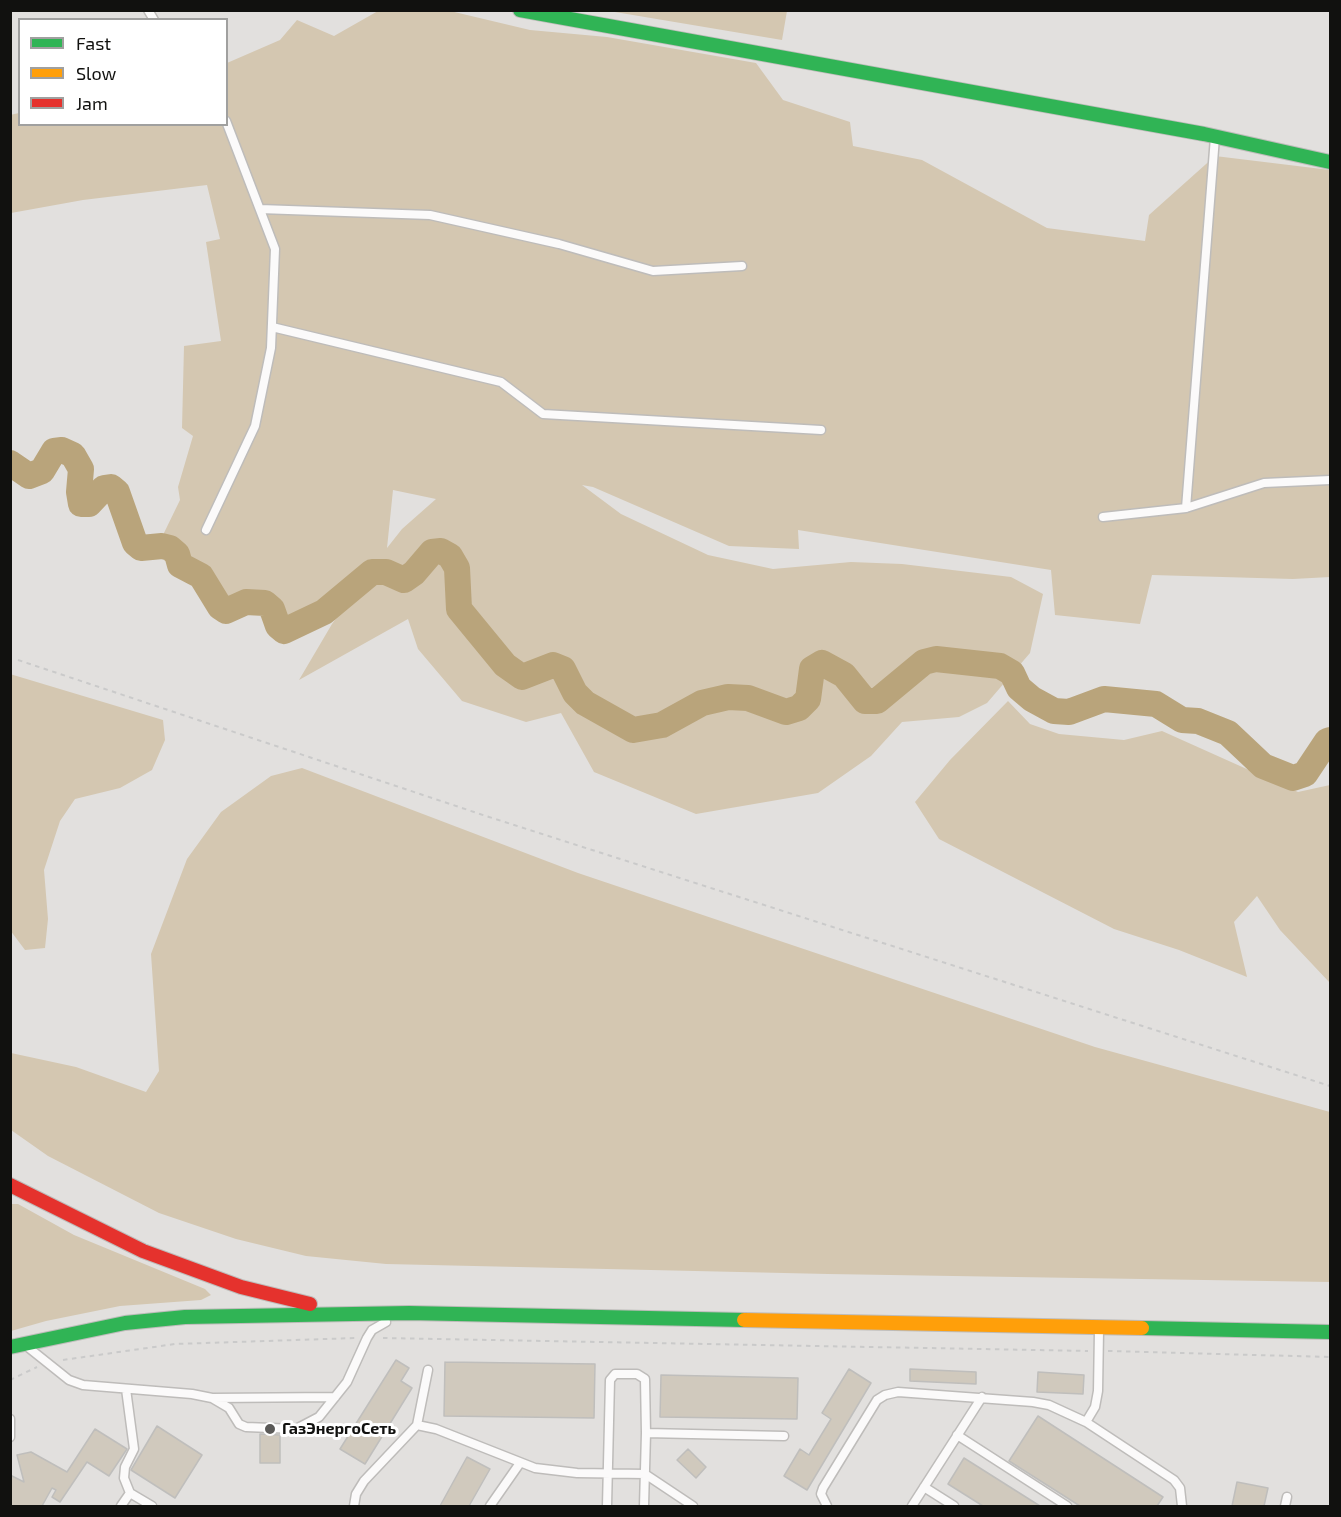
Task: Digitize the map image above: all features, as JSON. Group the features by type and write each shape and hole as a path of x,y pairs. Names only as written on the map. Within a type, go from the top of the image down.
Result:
{"main road":[{"path":"520,10 1215,137 1330,162"},
{"path":"10,1185 94,1229 143,1251 242,1287 316,1305 409,1313"},
{"path":"17,1345 125,1323 185,1317 409,1313 1330,1332"}],"lane":[{"path":"206,530 255,426 271,348 275,249 228,126"},
{"path":"1186,508 1215,137"},
{"path":"260,209 430,214 559,244 653,271 742,266"},
{"path":"272,327 501,382 543,414 821,430"},
{"path":"1103,517 1186,508 1264,483 1330,480"},
{"path":"212,1398 229,1408 239,1424 246,1427 296,1429 319,1418 354,1371 367,1338 383,1323 409,1313"},
{"path":"1086,1422 1097,1401 1100,1328"},
{"path":"17,1345 69,1380 83,1385 192,1394 212,1398 335,1397"},
{"path":"354,1506 356,1494 364,1480 417,1425 428,1370"},
{"path":"607,1506 610,1380 615,1374 637,1374 645,1379 644,1506"},
{"path":"126,1389 134,1449 123,1472 129,1493 152,1506"},
{"path":"827,1506 821,1494 823,1488 877,1400 898,1392 982,1397 1048,1405 1086,1422 1174,1479 1180,1488 1182,1506"},
{"path":"912,1506 982,1397"},
{"path":"10,1419 10,1437"},
{"path":"417,1425 452,1435 535,1468 608,1474 645,1474 693,1506"},
{"path":"646,1433 784,1436"},
{"path":"957,1436 1067,1506"},
{"path":"490,1506 520,1463"},
{"path":"924,1487 954,1506"},
{"path":"121,1506 129,1493"},
{"path":"1285,1506 1287,1497"}],"path":[{"path":"18,660 489,817 1330,1086"},
{"path":"10,1380 46,1363 176,1344 367,1338 1330,1357"}],"shaded area":[{"path":"446,10 530,30 607,37 756,63 783,100 850,122 853,146 922,160 1047,228 1145,241 1149,215 1215,156 1330,170 1330,577 1293,579 1152,575 1140,624 1055,615 1051,570 798,530 799,549 729,546 593,487 582,485 621,514 708,555 773,569 851,562 902,564 1011,577 1043,594 1030,653 987,703 959,717 902,722 871,756 818,793 696,814 594,772 561,713 526,722 462,701 418,649 408,619 299,680 332,624 374,566 357,574 289,622 268,599 257,594 228,601 212,575 189,561 189,554 162,537 180,500 178,487 193,436 182,428 184,346 221,341 206,242 220,239 207,185 83,200 11,213 10,115 18,113 18,126 228,126 228,63 280,40 297,20 334,36 378,11","holes":["393,490 436,499 402,529 387,548"]},
{"path":"609,11 787,11 782,40"},
{"path":"10,674 163,720 165,740 152,770 120,788 75,799 60,821 44,870 48,919 45,948 25,950 10,930"},
{"path":"1008,701 1030,724 1059,734 1124,740 1162,731 1298,792 1330,785 1330,983 1280,930 1257,896 1234,922 1247,977 1179,950 1114,929 939,839 915,802 950,760"},
{"path":"302,768 578,873 1095,1047 1330,1112 1330,1282 386,1264 306,1256 236,1239 159,1213 48,1156 11,1130 11,1053 76,1067 146,1092 159,1071 151,954 187,859 221,812 271,776"},
{"path":"11,1204 18,1204 74,1235 205,1289 211,1295 201,1300 120,1306 46,1321 11,1331"}],"building":[{"path":"396,1360 409,1368 401,1381 412,1388 365,1464 340,1449"},
{"path":"445,1362 595,1364 594,1418 444,1416"},
{"path":"849,1369 871,1383 807,1490 784,1476 800,1449 809,1455 831,1419 822,1413"},
{"path":"910,1369 976,1372 976,1384 910,1381"},
{"path":"1038,1372 1084,1375 1083,1394 1037,1392"},
{"path":"661,1375 798,1378 797,1419 660,1417"},
{"path":"1038,1416 1163,1497 1157,1506 1080,1506 1009,1461"},
{"path":"157,1426 202,1455 175,1498 131,1470"},
{"path":"95,1429 127,1449 109,1476 87,1462 60,1502 52,1497 56,1490 52,1488 42,1506 10,1506 10,1475 24,1482 17,1455 31,1452 67,1472"},
{"path":"260,1434 280,1435 280,1463 260,1463"},
{"path":"688,1449 706,1467 696,1478 677,1460"},
{"path":"467,1457 490,1469 469,1506 440,1506"},
{"path":"964,1458 1040,1506 983,1506 948,1484"},
{"path":"1237,1482 1268,1488 1264,1506 1232,1506"}],"waterway":[{"path":"10,463 29,476 42,471 54,451 62,450 73,455 81,469 79,492 81,504 89,504 104,488 111,487 117,492 135,543 141,548 162,546 170,548 177,554 180,565 201,576 220,607 226,611 246,602 265,603 272,609 278,626 284,631 324,612 372,572 386,572 404,580 414,573 432,552 441,551 450,556 457,568 459,609 505,665 522,677 553,665 563,669 575,693 585,703 633,730 662,725 702,703 728,697 748,698 786,712 799,708 808,699 812,669 822,663 844,675 865,701 877,701 924,662 936,659 1000,666 1012,673 1019,688 1032,699 1054,711 1069,712 1104,699 1156,704 1182,720 1198,721 1228,733 1263,766 1293,778 1305,774 1327,741 1330,740"}],"traffic: fast":[{"path":"520,10 1204,134 1330,162"},
{"path":"10,1347 125,1323 185,1317 409,1313 744,1320"},
{"path":"1142,1328 1330,1332"}],"traffic: slow":[{"path":"744,1320 1142,1328"}],"traffic: jam":[{"path":"10,1185 143,1251 241,1287 310,1304"}],"place":[{"name":"ГазЭнергоСеть","path":"270,1429"}]}
